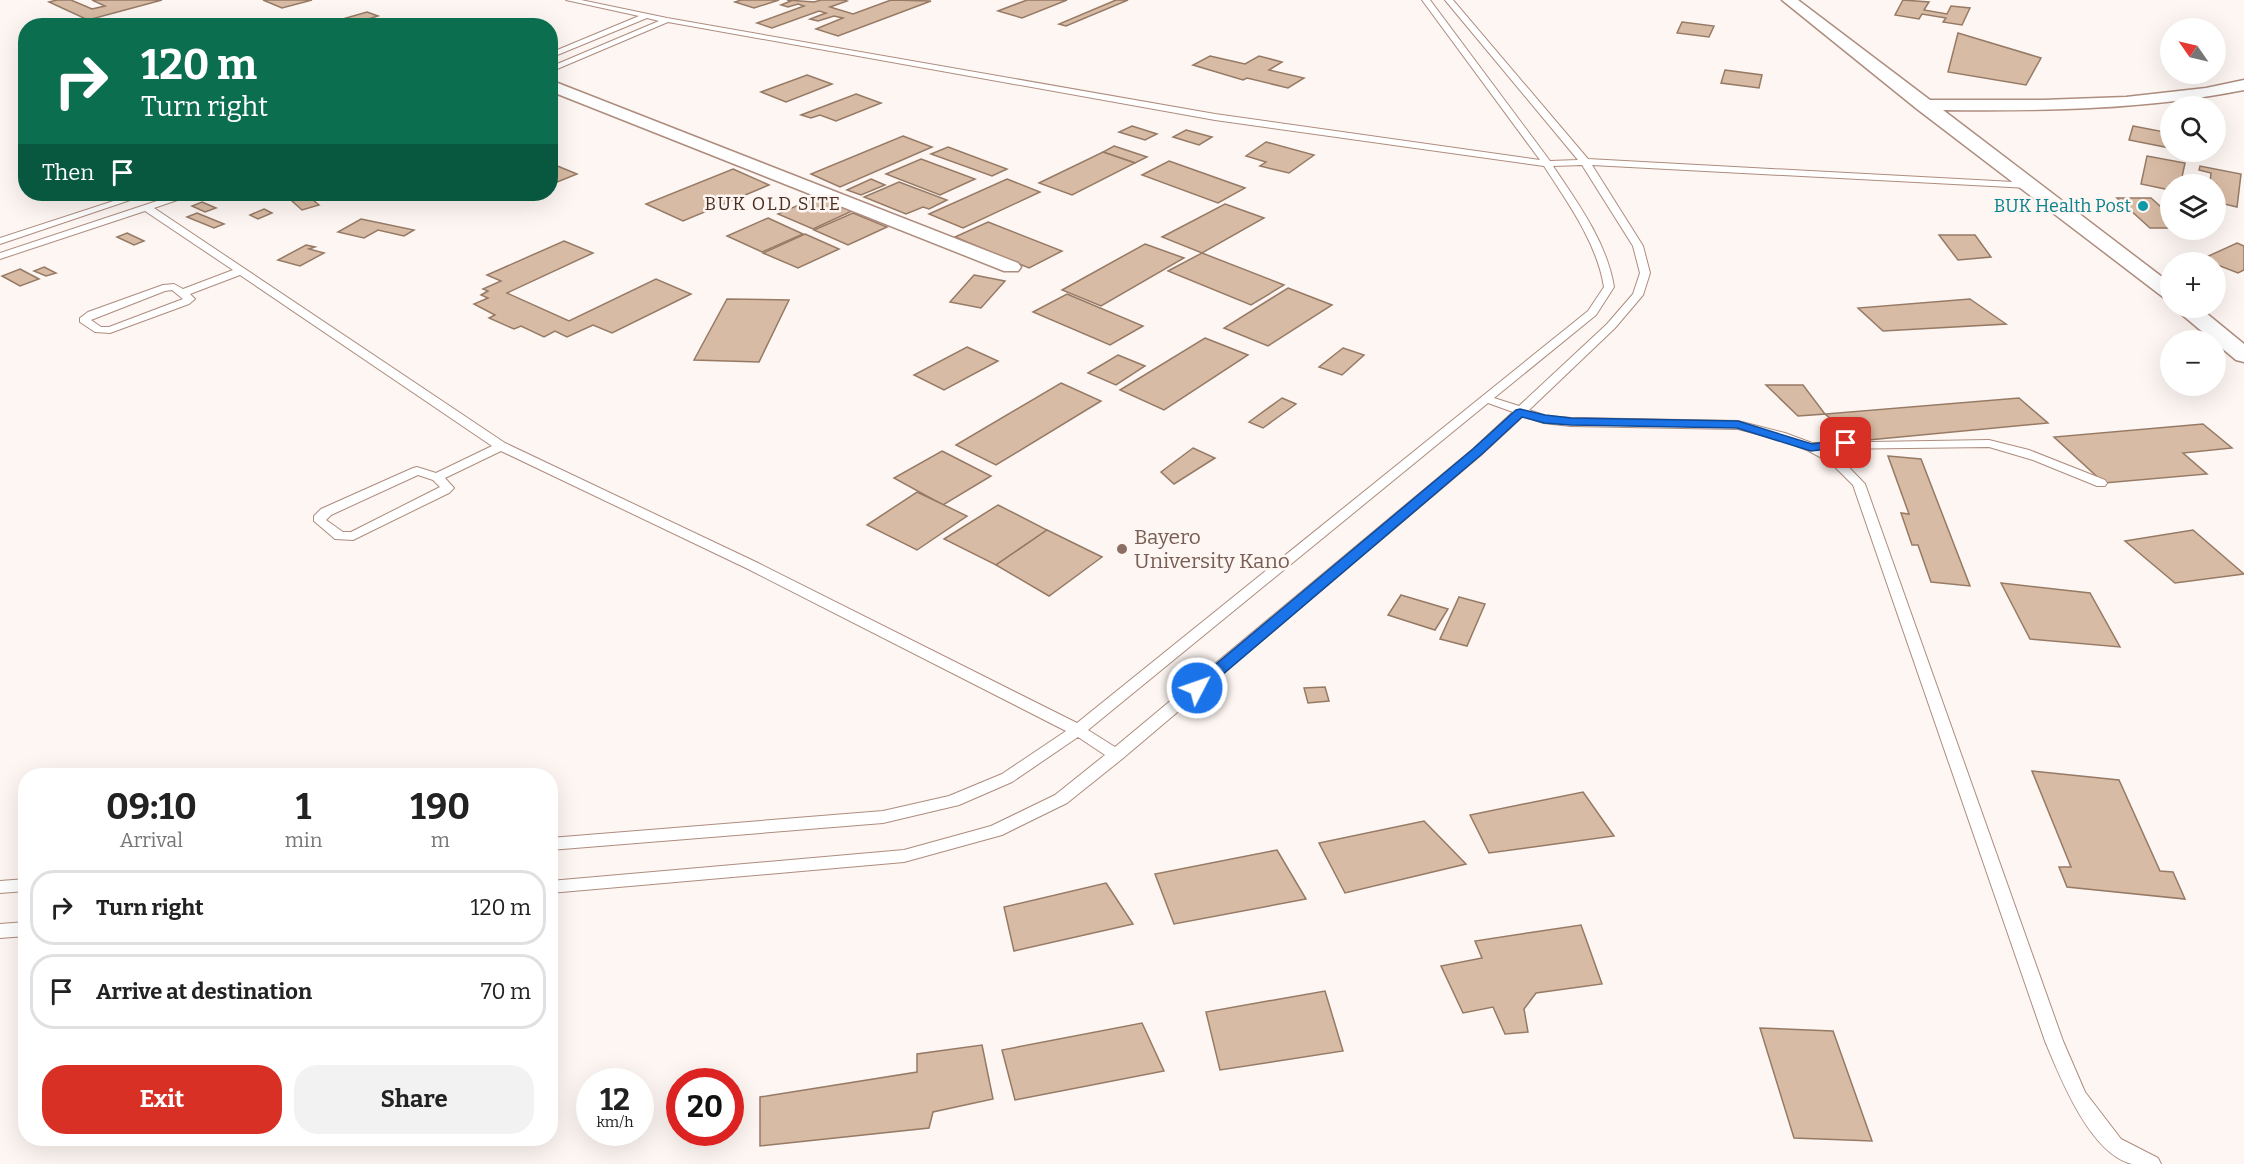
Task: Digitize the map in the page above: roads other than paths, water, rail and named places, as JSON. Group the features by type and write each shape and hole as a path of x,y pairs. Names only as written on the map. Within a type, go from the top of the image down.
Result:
{"street":[{"path":"1789,0 2160,285"},
{"path":"1923,105 2037,106 2163,98 2244,85"},
{"path":"558,88 1011,267"},
{"path":"2200,318 2244,355"}],"lane":[{"path":"570,0 668,20 1215,117 1549,164 1585,162 2029,185"},
{"path":"606,8 627,0"},
{"path":"558,843 883,817 952,801 1007,778 1078,730 1592,313 1610,287 1608,271 1599,250 1549,164 1426,0"},
{"path":"558,886 904,856 996,831 1061,799 1117,755 1477,452 1611,326 1638,295 1645,273 1638,246 1585,162 1449,0"},
{"path":"558,53 646,16"},
{"path":"558,65 668,20"},
{"path":"0,241 123,201"},
{"path":"0,256 165,201"},
{"path":"147,207 501,446 753,566 1078,730 1117,755"},
{"path":"182,293 241,271"},
{"path":"174,287 182,293 190,299 110,330 99,330 84,320 92,314 163,288 174,287"},
{"path":"1486,399 1544,419 1571,422 1738,425 1781,436 1811,447 1835,460 1859,484 2054,1041 2078,1098 2114,1145 2151,1164"},
{"path":"1811,447 1846,443 1926,446 1978,443 1996,445 2016,450 2101,483"},
{"path":"437,477 448,488 353,536 340,536 320,521 320,516 327,512 417,471 437,477 501,446"},
{"path":"0,887 18,886"},
{"path":"0,931 18,930"}],"place":[{"name":"BUK Health Post","path":"2143,206"},
{"name":"Bayero University Kano","path":"1122,549"}],"district":[{"name":"BUK OLD SITE","path":"773,204"}]}
